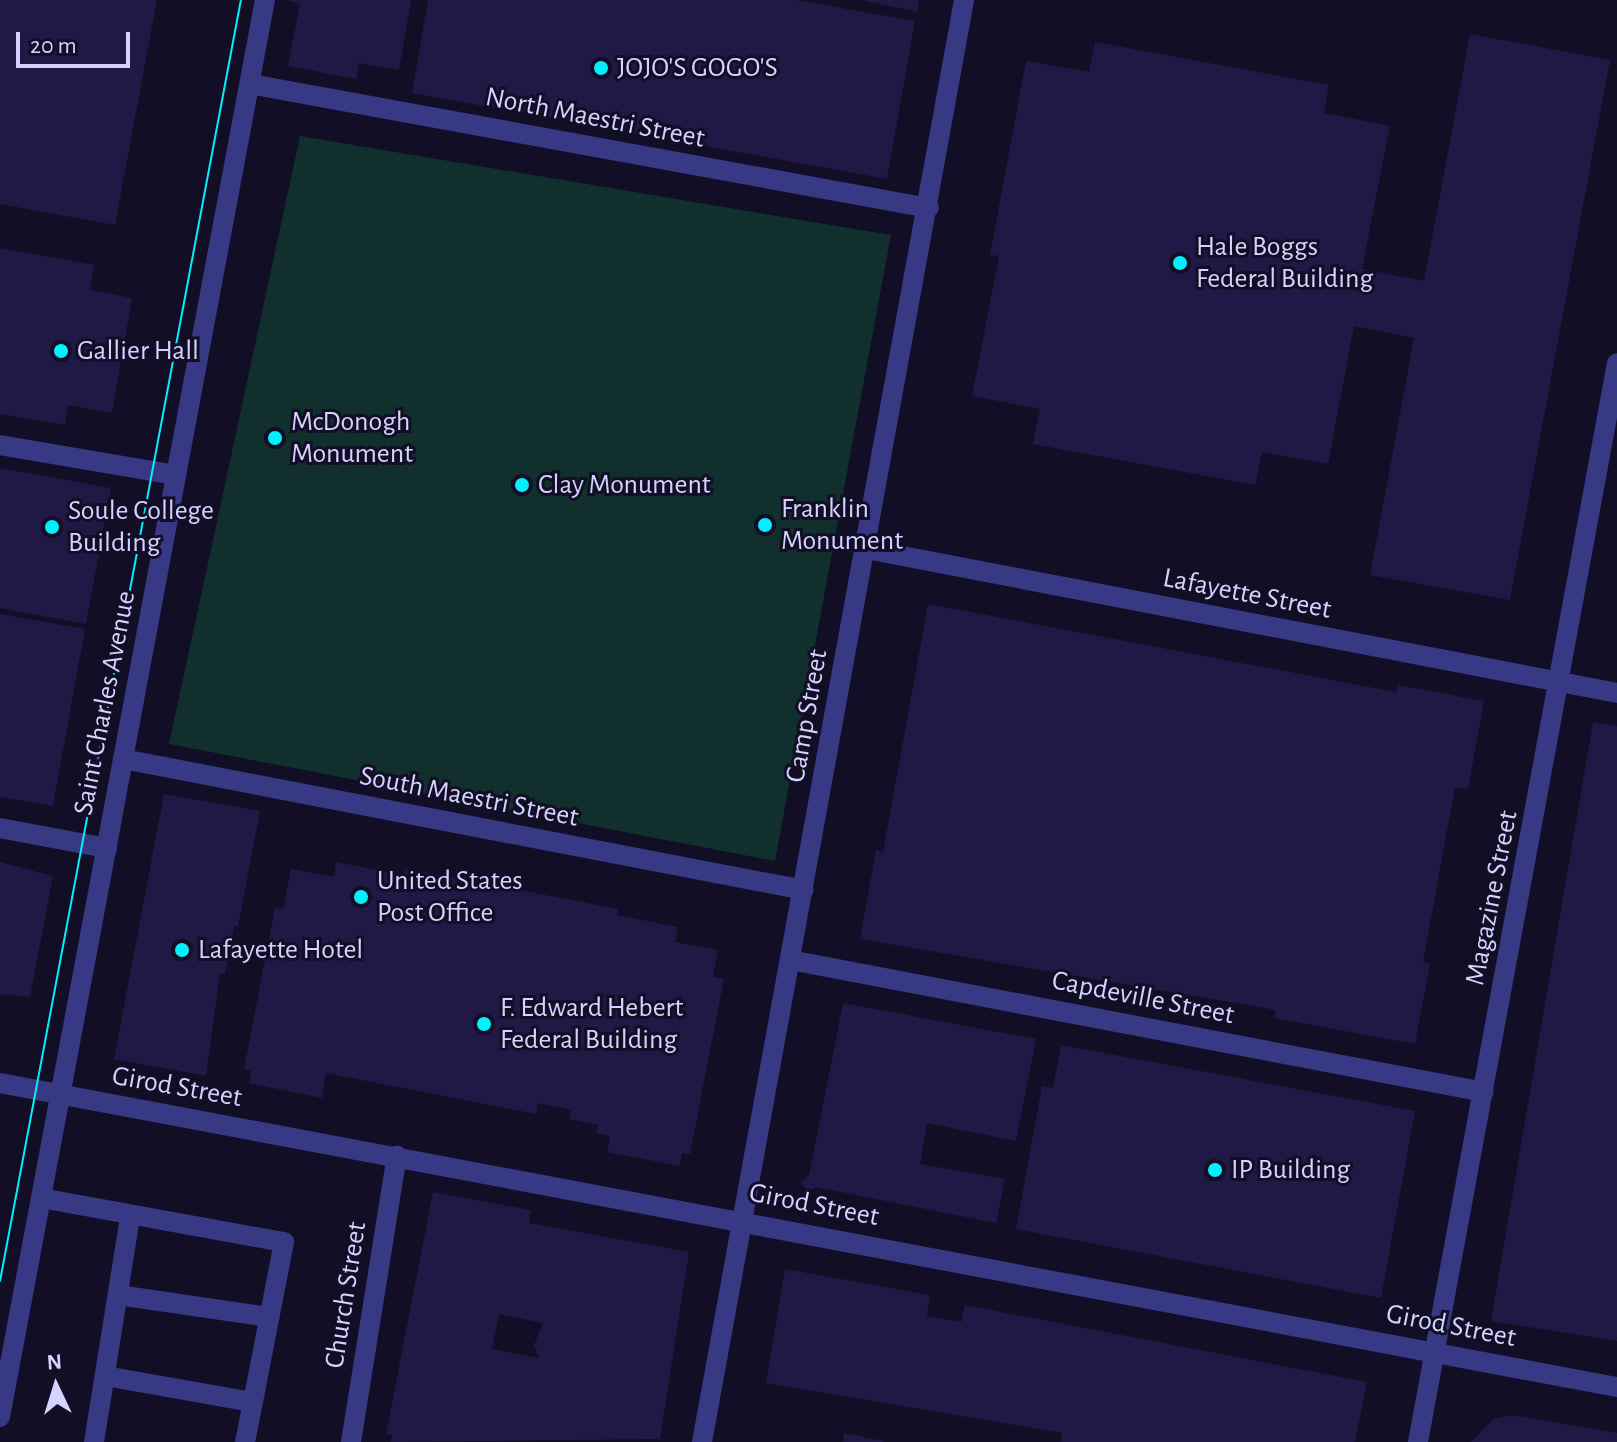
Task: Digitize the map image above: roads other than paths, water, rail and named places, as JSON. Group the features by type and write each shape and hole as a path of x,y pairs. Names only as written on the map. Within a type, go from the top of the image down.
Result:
{"street":[{"name":"Saint Charles Avenue","path":"1,1411 265,0"},
{"name":"Camp Street","path":"702,1442 929,208 964,0"},
{"name":"North Maestri Street","path":"250,84 929,208"},
{"name":"Magazine Street","path":"1418,1442 1617,363"},
{"path":"0,445 176,475"},
{"name":"Lafayette Street","path":"866,549 1617,693"},
{"name":"South Maestri Street","path":"123,759 804,890"},
{"path":"0,828 107,848"},
{"name":"Capdeville Street","path":"790,960 1484,1092"},
{"name":"Girod Street","path":"0,1083 743,1220 1617,1387"},
{"name":"Church Street","path":"351,1442 397,1156"},
{"path":"41,1198 130,1217 284,1242 245,1442"},
{"path":"94,1442 130,1217"},
{"path":"118,1295 269,1317"},
{"path":"105,1376 253,1402"}],"tram line":[{"path":"0,1281 241,0"}],"place":[{"name":"JOJO'S GOGO'S","path":"601,68"},
{"name":"Hale Boggs Federal Building","path":"1180,263"},
{"name":"Gallier Hall","path":"61,351"},
{"name":"McDonogh Monument","path":"275,438"},
{"name":"Clay Monument","path":"522,485"},
{"name":"Franklin Monument","path":"765,525"},
{"name":"Soule College Building","path":"52,527"},
{"name":"United States Post Office","path":"361,897"},
{"name":"Lafayette Hotel","path":"182,950"},
{"name":"F. Edward Hebert Federal Building","path":"484,1024"},
{"name":"IP Building","path":"1215,1170"}]}
